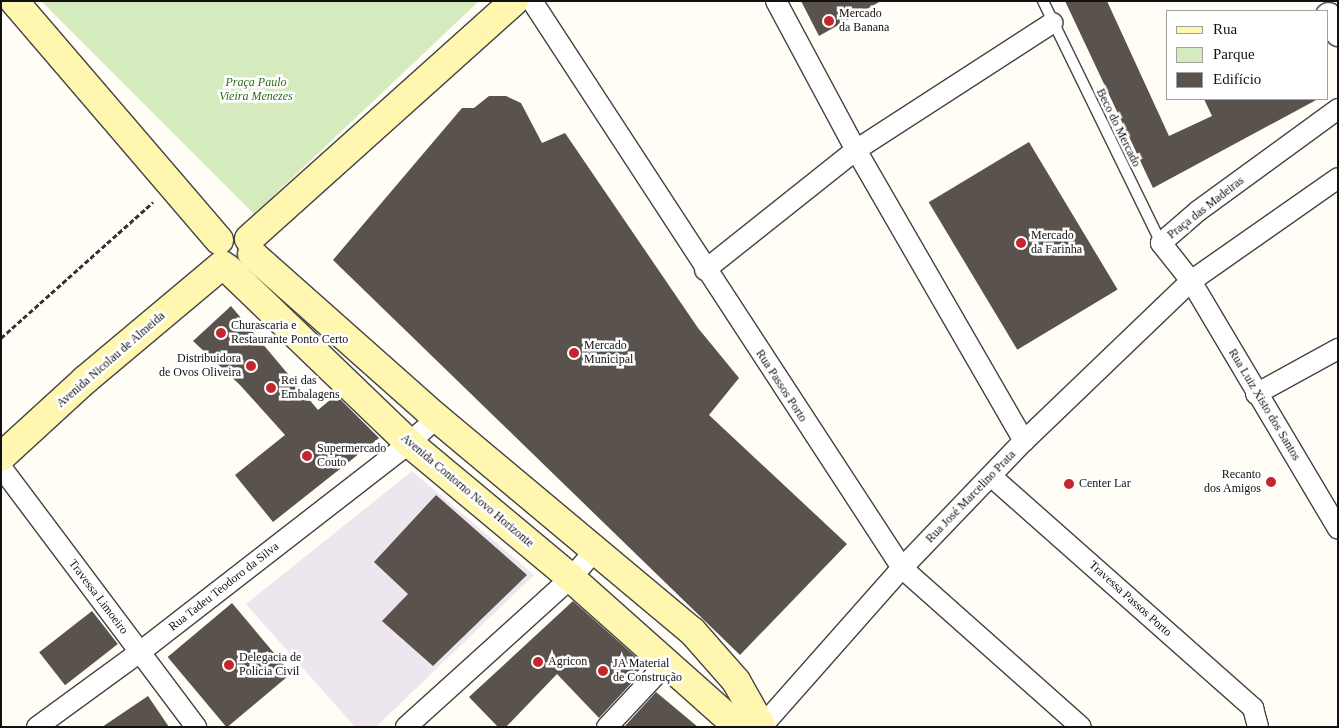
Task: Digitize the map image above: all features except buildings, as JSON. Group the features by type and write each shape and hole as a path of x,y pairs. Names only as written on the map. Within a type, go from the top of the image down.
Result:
{"main road":[{"name":"Avenida Contorno Novo Horizonte","path":"14,1 223,257 409,443 570,578 665,665 715,706 754,726"},
{"path":"251,246 514,1"},
{"path":"223,257 234,232 437,418 692,631 736,680 754,726"},
{"name":"Avenida Nicolau de Almeida","path":"1,457 223,257"}],"street":[{"name":"Rua Passos Porto","path":"532,1 705,270 902,568 1081,727"},
{"path":"776,1 856,150 1024,441"},
{"path":"1329,17 1338,33"},
{"path":"705,270 856,150 1052,23"},
{"name":"Praça das Madeiras","path":"1191,281 1161,243 1198,211 1338,109"},
{"path":"1191,281 1338,178"},
{"name":"Rua José Marcelino Prata","path":"754,726 902,568 992,477 1024,441 1191,281"},
{"name":"Rua Luiz Xisto dos Santos","path":"1191,281 1256,394 1338,529"},
{"path":"1256,394 1338,349"},
{"name":"Rua Tadeu Teodoro da Silva","path":"37,727 140,652 409,443 437,418"},
{"name":"Travessa Limoeiro","path":"1,467 196,727"},
{"name":"Travessa Passos Porto","path":"992,477 1253,708 1258,727"},
{"path":"406,727 570,578 596,549"},
{"path":"607,727 665,665"}],"lane":[{"name":"Beco do Mercado","path":"1043,1 1052,23 1161,243"}],"path":[{"path":"1,338 159,196"}],"shaded area":[{"path":"412,471 534,575 376,727 355,727 246,604"}],"green space":[{"name":"Praça Paulo Vieira Menezes","path":"41,1 479,1 254,214"}],"place":[{"name":"Mercado da Banana","path":"829,21"},
{"name":"Mercado da Farinha","path":"1021,243"},
{"name":"Churascaria e Restaurante Ponto Certo","path":"221,333"},
{"name":"Mercado Municipal","path":"574,353"},
{"name":"Distribuidora de Ovos Oliveira","path":"251,366"},
{"name":"Rei das Embalagens","path":"271,388"},
{"name":"Supermercado Couto","path":"307,456"},
{"name":"Recanto dos Amigos","path":"1271,482"},
{"name":"Center Lar","path":"1069,484"},
{"name":"Agricon","path":"538,662"},
{"name":"Delegacia de Policia Civil","path":"229,665"},
{"name":"JA Material de Construção","path":"603,671"}]}
